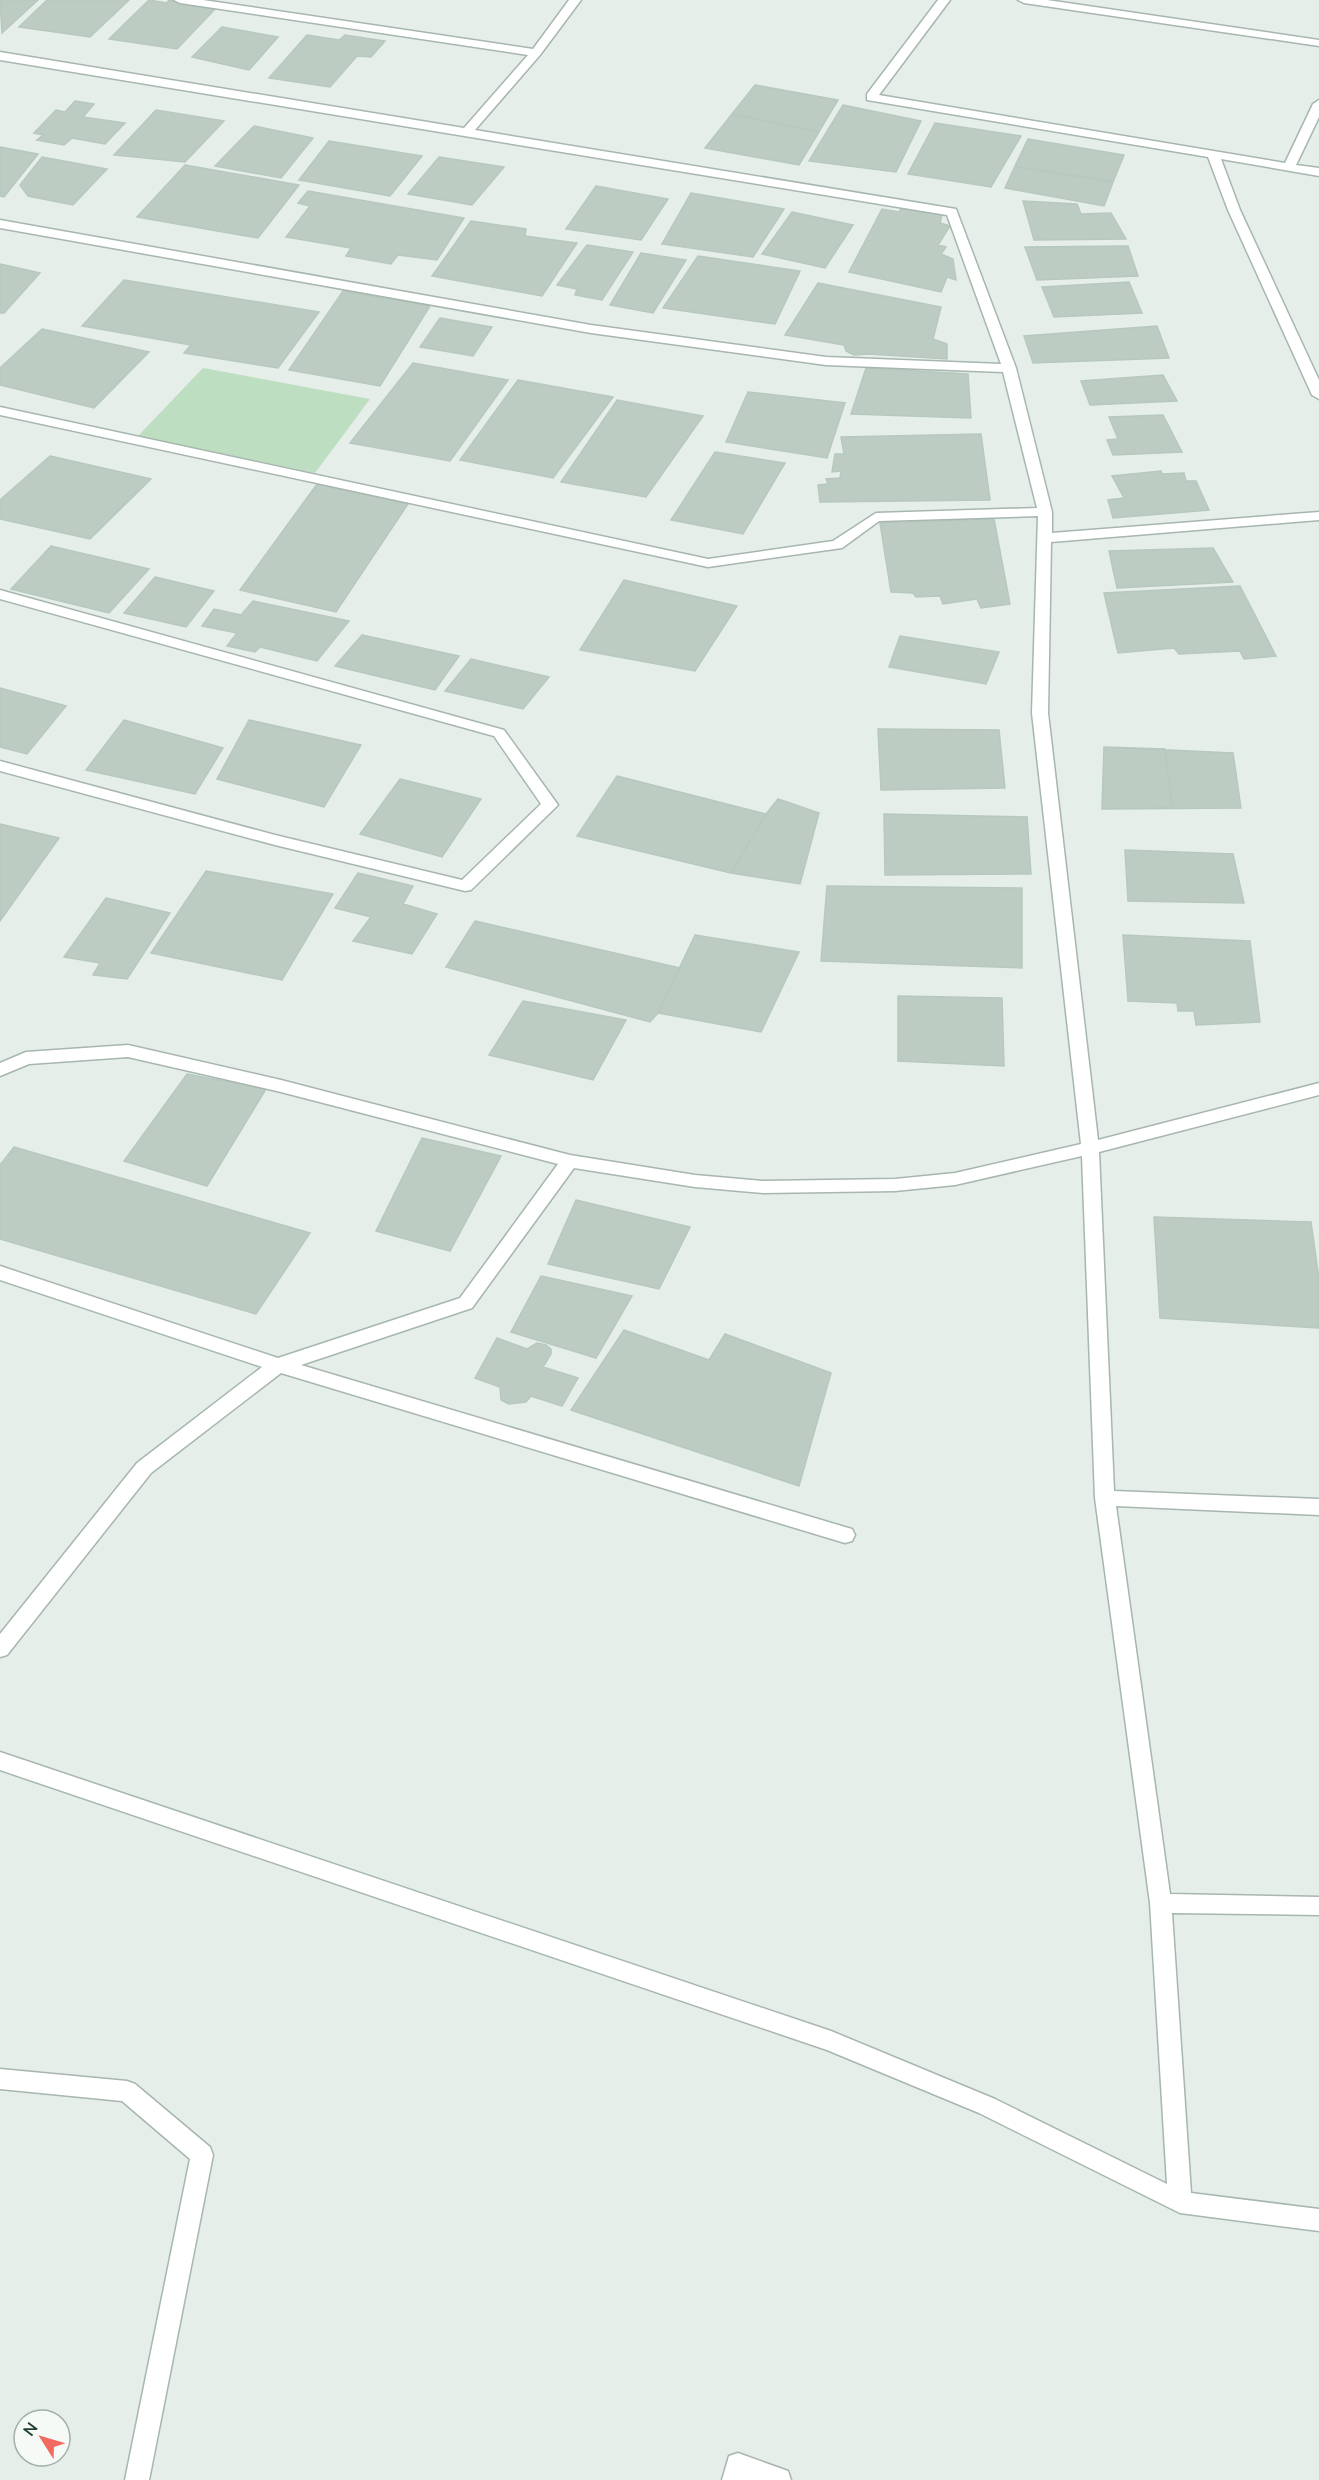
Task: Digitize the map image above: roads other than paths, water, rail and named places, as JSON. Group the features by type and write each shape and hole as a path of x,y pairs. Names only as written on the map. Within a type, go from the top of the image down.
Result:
{"street":[{"path":"180,0 536,53"},
{"path":"467,132 536,53 575,0"},
{"path":"944,0 871,97 1319,172"},
{"path":"1024,0 1319,43"},
{"path":"0,56 952,212 1009,368 1045,512 1040,713 1090,1148 1106,1498 1161,1903 1180,2202"},
{"path":"1289,167 1319,104"},
{"path":"1213,154 1234,210 1319,395"},
{"path":"0,224 591,329 826,361 1009,368"},
{"path":"0,411 708,563 837,545 876,517 1045,512"},
{"path":"1044,538 1319,516"},
{"path":"0,594 499,733 550,805 465,886 275,840 0,766"},
{"path":"0,1070 26,1058 128,1051 281,1086 570,1161 706,1182 763,1187 831,1188 955,1179 1090,1148 1319,1089"},
{"path":"0,1649 144,1468 278,1365 466,1303 570,1161"},
{"path":"0,1272 278,1365 845,1534"},
{"path":"1106,1498 1319,1507"},
{"path":"0,1761 831,2042 987,2106 1180,2202 1319,2220"},
{"path":"1161,1903 1319,1906"},
{"path":"0,2079 127,2091 202,2156 137,2480"},
{"path":"734,2480 738,2465 779,2480"}]}
